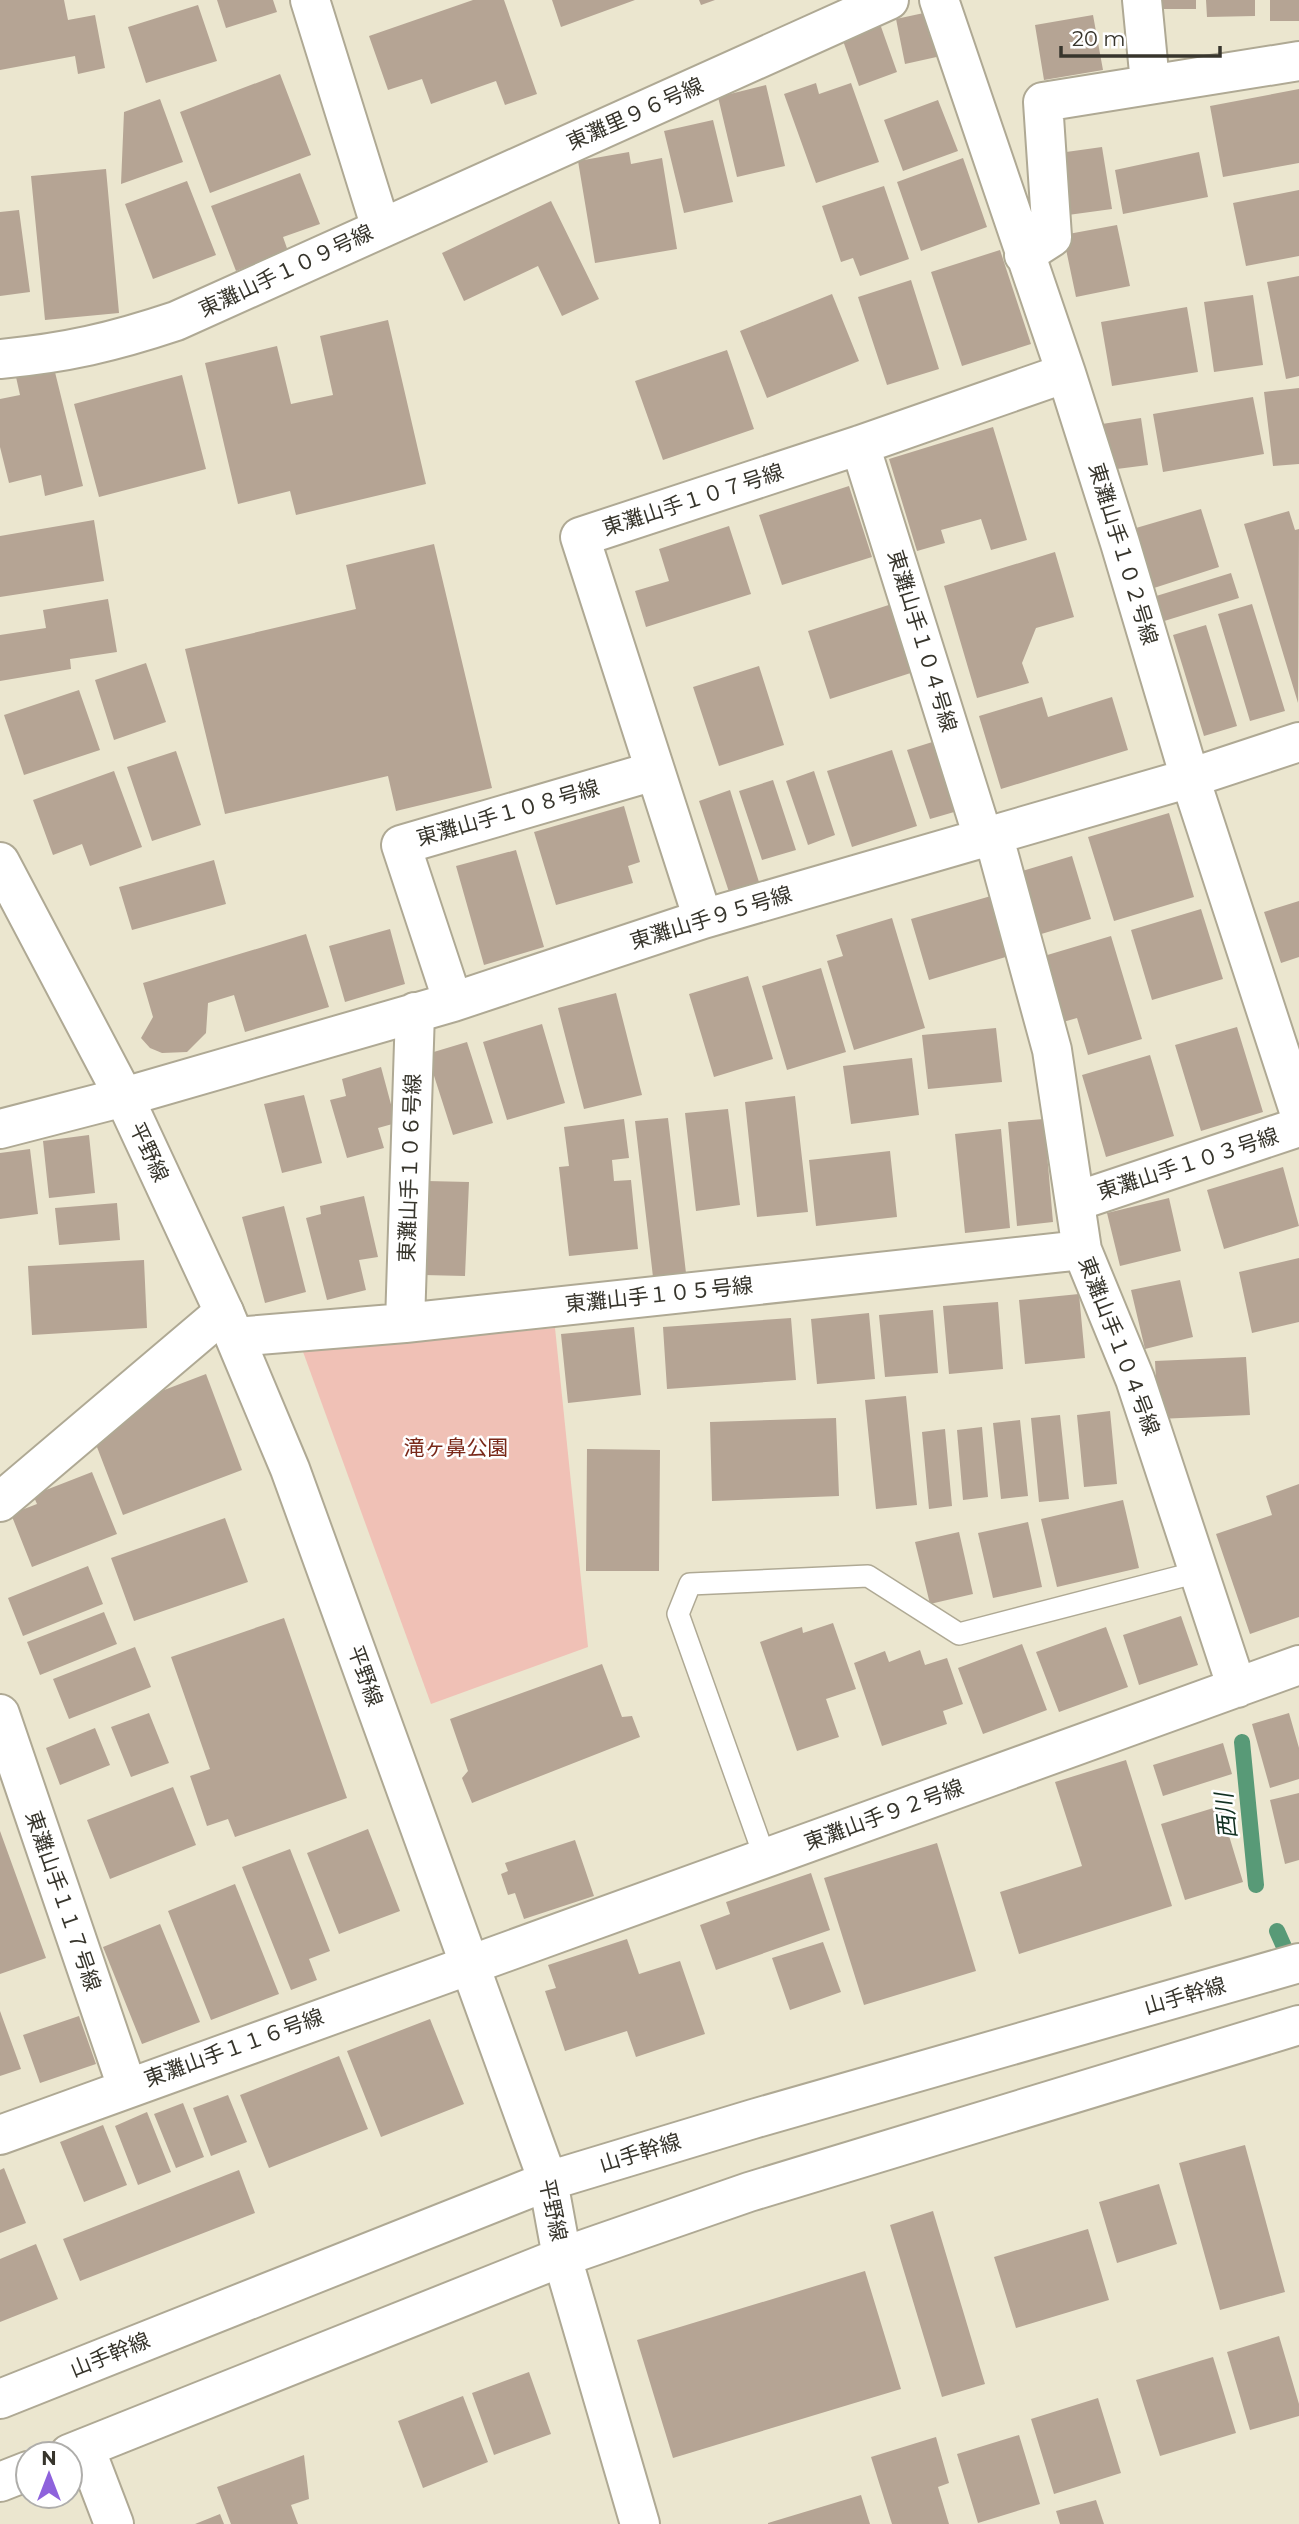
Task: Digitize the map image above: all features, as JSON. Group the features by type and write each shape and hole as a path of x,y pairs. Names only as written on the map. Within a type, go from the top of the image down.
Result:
{"street":[{"name":"東灘山手１０９号線","path":"0,359 64,353 176,321 381,228 310,0"},
{"name":"東灘里９６号線","path":"381,228 890,0"},
{"name":"東灘山手１０２号線","path":"939,0 1066,373 1120,542 1190,778 1299,1111"},
{"path":"1142,0 1150,83"},
{"path":"1024,255 1052,237 1043,102 1299,61"},
{"name":"東灘山手１０７号線","path":"703,919 653,771 580,537 860,445 1066,373"},
{"name":"東灘山手１０４号線","path":"860,445 988,835 1052,1051 1077,1201 1082,1250 1135,1379 1237,1688"},
{"name":"東灘山手９５号線","path":"0,1129 124,1097 453,1002 703,919 1190,778 1299,742"},
{"name":"東灘山手１０８号線","path":"453,1002 401,845 653,771"},
{"name":"平野線","path":"0,862 124,1097 229,1325 290,1469 548,2181 562,2257 640,2524"},
{"name":"東灘山手１０６号線","path":"405,1323 415,1012"},
{"name":"東灘山手１０３号線","path":"1077,1201 1299,1127"},
{"name":"東灘山手１０５号線","path":"229,1325 405,1323 1082,1250"},
{"path":"0,1502 229,1325"},
{"name":"東灘山手９２号線","path":"469,1965 1299,1665"},
{"name":"東灘山手１１７号線","path":"0,1714 127,2087"},
{"name":"山手幹線","path":"0,2399 548,2181 753,2119 1299,1963"},
{"name":"東灘山手１１６号線","path":"0,2135 469,1965"},
{"path":"84,2448 562,2257 762,2188 1290,2027"},
{"path":"84,2465 114,2524"}],"lane":[{"path":"765,1858 678,1614 690,1584 868,1576 959,1634 1198,1572"}],"green space":[{"name":"滝ヶ鼻公園","path":"555,1328 588,1647 431,1704 302,1349"}],"building":[{"path":"0,0 64,0 68,20 95,15 105,68 78,74 75,56 0,70"},
{"path":"217,0 273,0 277,12 226,28"},
{"path":"473,0 504,0 537,94 505,105 496,81 431,104 422,79 388,90 369,36"},
{"path":"552,0 635,0 561,27"},
{"path":"699,0 715,0 701,5"},
{"path":"1154,0 1196,0 1196,9 1154,9"},
{"path":"1206,0 1255,0 1255,16 1207,17"},
{"path":"1270,0 1299,0 1299,21 1270,21"},
{"path":"198,5 217,61 146,83 128,27"},
{"path":"933,11 941,56 905,64 896,19"},
{"path":"1093,15 1103,70 1044,80 1035,25"},
{"path":"879,21 897,72 859,86 841,35"},
{"path":"280,74 311,155 210,193 180,112"},
{"path":"816,83 819,94 851,83 879,162 816,183 784,94"},
{"path":"766,85 785,166 737,177 718,97"},
{"path":"1299,89 1299,163 1223,177 1210,106"},
{"path":"160,99 183,162 121,184 124,112"},
{"path":"938,100 958,151 903,171 884,120"},
{"path":"713,120 733,202 684,213 664,131"},
{"path":"1102,147 1112,209 1068,215 1059,153"},
{"path":"629,152 631,164 662,158 677,249 595,263 578,161"},
{"path":"1199,152 1208,197 1123,214 1115,170"},
{"path":"963,158 987,227 921,251 897,182"},
{"path":"106,169 119,313 45,320 31,176"},
{"path":"300,173 320,224 283,237 288,251 236,271 211,206"},
{"path":"187,181 216,255 153,279 125,204"},
{"path":"884,186 909,259 860,276 853,258 841,262 822,206"},
{"path":"1299,190 1299,256 1246,266 1233,203"},
{"path":"551,201 599,299 562,316 538,266 464,301 442,253"},
{"path":"19,210 30,292 0,296 0,212"},
{"path":"1117,225 1130,286 1076,297 1063,235"},
{"path":"1000,250 1031,344 962,366 931,272"},
{"path":"1299,276 1299,376 1286,379 1267,282"},
{"path":"911,280 939,369 887,385 858,297"},
{"path":"832,294 859,361 767,398 740,331"},
{"path":"1253,295 1263,365 1214,372 1204,302"},
{"path":"1187,307 1198,372 1112,386 1101,322"},
{"path":"388,320 426,484 296,515 290,491 238,504 205,363 277,346 291,404 333,395 320,336"},
{"path":"727,350 754,429 663,460 635,381"},
{"path":"54,368 83,486 45,496 41,475 9,483 0,447 0,399 20,395 16,377"},
{"path":"182,375 206,469 99,497 74,404"},
{"path":"1299,388 1299,464 1273,466 1264,392"},
{"path":"1253,397 1264,454 1163,472 1153,414"},
{"path":"1141,418 1148,465 1109,470 1102,424"},
{"path":"993,427 1027,540 991,550 981,519 941,530 945,543 917,551 889,459"},
{"path":"849,486 872,557 782,585 759,515"},
{"path":"1201,509 1219,567 1154,588 1136,528"},
{"path":"1289,511 1295,530 1299,529 1298,703 1244,524"},
{"path":"94,520 104,581 0,597 0,536"},
{"path":"729,526 751,594 646,627 635,591 669,581 659,549"},
{"path":"434,544 492,788 396,811 388,776 225,814 185,649 356,609 346,565"},
{"path":"1055,552 1074,617 1036,628 1022,663 1029,683 977,698 944,586"},
{"path":"1231,573 1239,598 1161,622 1153,597"},
{"path":"108,599 117,652 70,659 71,669 0,681 0,635 46,628 43,610"},
{"path":"898,602 920,670 830,699 808,631"},
{"path":"1252,604 1285,711 1250,721 1218,614"},
{"path":"1206,625 1237,726 1204,736 1173,635"},
{"path":"146,663 166,722 114,740 95,680"},
{"path":"759,666 784,745 719,766 693,687"},
{"path":"79,690 100,750 24,775 4,715"},
{"path":"1042,697 1048,717 1112,697 1128,750 1001,789 979,716"},
{"path":"945,738 968,808 930,819 907,750"},
{"path":"892,750 917,826 852,847 827,771"},
{"path":"176,751 201,825 152,841 127,767"},
{"path":"114,771 142,847 90,866 82,844 53,855 33,800"},
{"path":"814,771 835,835 808,845 786,781"},
{"path":"773,780 796,850 762,860 739,791"},
{"path":"730,790 759,882 729,892 699,801"},
{"path":"624,806 640,862 628,866 633,883 556,905 534,832"},
{"path":"1169,813 1194,897 1114,921 1088,837"},
{"path":"516,850 544,947 484,965 456,866"},
{"path":"1072,856 1091,919 1038,935 1019,872"},
{"path":"214,860 226,904 132,930 119,887"},
{"path":"991,896 1009,956 929,980 911,919"},
{"path":"1299,901 1299,957 1281,963 1264,912"},
{"path":"1201,909 1223,979 1152,1000 1131,930"},
{"path":"892,918 925,1028 854,1050 827,961 843,956 836,935"},
{"path":"390,929 405,984 345,1002 329,946"},
{"path":"306,934 329,1007 245,1032 234,995 208,1003 206,1033 187,1052 162,1053 150,1048 141,1038 153,1017 143,983"},
{"path":"1111,936 1142,1039 1088,1055 1077,1018 1063,1022 1044,956"},
{"path":"821,968 846,1052 787,1070 762,986"},
{"path":"748,976 773,1059 714,1077 689,994"},
{"path":"616,993 642,1095 584,1109 558,1008"},
{"path":"542,1024 565,1103 507,1120 483,1042"},
{"path":"1237,1027 1263,1112 1201,1131 1175,1045"},
{"path":"996,1028 1002,1082 928,1089 922,1035"},
{"path":"467,1042 493,1123 453,1135 427,1054"},
{"path":"1150,1055 1174,1136 1106,1157 1082,1075"},
{"path":"912,1058 919,1115 851,1124 843,1066"},
{"path":"381,1067 396,1123 378,1128 384,1148 347,1158 330,1100 346,1096 342,1079"},
{"path":"304,1095 322,1163 282,1173 264,1104"},
{"path":"795,1096 808,1212 757,1217 745,1102"},
{"path":"728,1109 740,1205 696,1211 685,1113"},
{"path":"668,1118 686,1273 653,1277 635,1121"},
{"path":"624,1119 629,1158 612,1160 614,1181 631,1180 638,1249 569,1256 559,1167 569,1166 564,1127"},
{"path":"1044,1119 1053,1222 1017,1226 1008,1122"},
{"path":"1001,1129 1010,1228 965,1233 955,1134"},
{"path":"89,1135 95,1193 49,1198 43,1141"},
{"path":"30,1149 38,1214 0,1219 0,1153"},
{"path":"890,1151 897,1217 816,1226 809,1160"},
{"path":"1283,1167 1299,1226 1224,1249 1207,1190"},
{"path":"427,1181 469,1182 465,1276 424,1275"},
{"path":"364,1196 378,1257 359,1260 366,1290 327,1300 306,1218 321,1214 320,1206"},
{"path":"1169,1198 1181,1251 1120,1266 1107,1213"},
{"path":"117,1203 120,1240 59,1245 55,1208"},
{"path":"284,1206 306,1292 265,1303 242,1217"},
{"path":"1299,1258 1299,1322 1252,1333 1239,1272"},
{"path":"144,1260 147,1328 32,1335 28,1266"},
{"path":"1180,1280 1193,1337 1145,1349 1131,1290"},
{"path":"1079,1294 1085,1358 1025,1364 1019,1300"},
{"path":"998,1302 1003,1369 949,1374 943,1306"},
{"path":"933,1310 938,1373 885,1377 879,1315"},
{"path":"869,1313 875,1379 817,1384 811,1319"},
{"path":"791,1318 796,1380 667,1389 663,1327"},
{"path":"634,1327 641,1395 568,1403 561,1334"},
{"path":"1246,1357 1250,1415 1158,1419 1155,1361"},
{"path":"206,1374 242,1470 123,1515 92,1434 117,1408"},
{"path":"906,1396 917,1505 876,1509 865,1400"},
{"path":"1110,1411 1117,1484 1084,1487 1077,1415"},
{"path":"1060,1415 1069,1499 1039,1502 1031,1418"},
{"path":"836,1418 839,1496 712,1501 710,1422"},
{"path":"1020,1420 1028,1496 1001,1499 993,1423"},
{"path":"982,1427 988,1497 963,1500 957,1430"},
{"path":"945,1429 952,1506 929,1509 922,1432"},
{"path":"587,1449 660,1450 659,1571 586,1571"},
{"path":"92,1472 117,1534 32,1567 11,1514 37,1504 33,1495"},
{"path":"1299,1484 1299,1617 1250,1634 1216,1534 1272,1515 1266,1496"},
{"path":"1123,1500 1139,1568 1057,1587 1041,1519"},
{"path":"225,1518 248,1582 134,1621 111,1558"},
{"path":"1028,1522 1042,1587 993,1598 978,1533"},
{"path":"959,1532 973,1594 930,1604 915,1542"},
{"path":"88,1566 103,1604 23,1636 8,1598"},
{"path":"104,1612 117,1644 40,1675 27,1642"},
{"path":"1181,1616 1198,1665 1139,1685 1123,1635"},
{"path":"284,1618 347,1798 235,1837 228,1819 207,1826 190,1776 210,1769 171,1657"},
{"path":"833,1623 856,1689 826,1699 839,1737 797,1751 760,1642 802,1627 803,1633"},
{"path":"1106,1627 1128,1687 1059,1712 1036,1652"},
{"path":"1022,1644 1047,1710 983,1734 958,1668"},
{"path":"135,1647 151,1687 69,1719 53,1679"},
{"path":"920,1650 925,1665 947,1658 963,1704 943,1711 947,1724 882,1746 854,1663 885,1651 889,1662"},
{"path":"602,1664 622,1717 632,1716 640,1737 472,1803 462,1778 468,1771 450,1719"},
{"path":"149,1713 169,1763 131,1777 111,1727"},
{"path":"1289,1713 1299,1748 1299,1779 1270,1788 1252,1724"},
{"path":"95,1728 110,1765 60,1785 46,1748"},
{"path":"1223,1743 1232,1774 1163,1796 1153,1765"},
{"path":"1126,1760 1172,1906 1019,1954 1000,1892 1082,1866 1055,1782"},
{"path":"173,1787 196,1845 110,1879 87,1820"},
{"path":"1299,1793 1299,1860 1285,1864 1270,1800"},
{"path":"1220,1806 1243,1882 1185,1900 1161,1824"},
{"path":"368,1829 400,1911 339,1934 307,1853"},
{"path":"0,1831 46,1958 0,1974"},
{"path":"575,1840 594,1896 524,1919 515,1893 508,1895 501,1874 508,1871 505,1863"},
{"path":"937,1843 976,1971 864,2005 824,1878"},
{"path":"290,1849 330,1951 309,1959 317,1980 291,1990 242,1867"},
{"path":"811,1873 830,1930 716,1970 700,1925 730,1914 726,1902"},
{"path":"235,1884 279,1994 211,2020 168,1911"},
{"path":"160,1924 200,2022 142,2044 103,1947"},
{"path":"627,1939 639,1974 680,1961 705,2034 636,2057 627,2031 565,2051 545,1991 556,1988 548,1965"},
{"path":"823,1942 841,1992 790,2010 772,1958"},
{"path":"0,2011 21,2069 0,2076"},
{"path":"79,2016 96,2064 40,2083 23,2035"},
{"path":"430,2019 464,2104 381,2137 347,2051"},
{"path":"339,2056 368,2129 269,2168 240,2095"},
{"path":"228,2095 247,2142 211,2156 193,2108"},
{"path":"183,2103 204,2157 176,2168 154,2114"},
{"path":"147,2112 171,2172 138,2185 115,2126"},
{"path":"103,2125 127,2185 84,2202 60,2142"},
{"path":"1245,2145 1285,2292 1220,2310 1179,2163"},
{"path":"4,2168 26,2223 0,2233 0,2170"},
{"path":"239,2170 255,2213 80,2281 63,2239"},
{"path":"1159,2184 1177,2244 1117,2263 1099,2202"},
{"path":"933,2211 985,2384 942,2397 890,2225"},
{"path":"1088,2229 1109,2300 1016,2328 994,2257"},
{"path":"36,2244 58,2299 0,2322 0,2259"},
{"path":"865,2271 901,2389 673,2458 637,2340"},
{"path":"1279,2336 1299,2404 1299,2416 1250,2430 1227,2352"},
{"path":"1213,2357 1236,2433 1160,2456 1136,2380"},
{"path":"529,2372 551,2434 494,2455 472,2393"},
{"path":"463,2396 488,2462 423,2488 398,2421"},
{"path":"1098,2398 1121,2473 1054,2494 1031,2419"},
{"path":"1019,2435 1040,2504 978,2523 957,2454"},
{"path":"936,2437 949,2483 938,2487 949,2524 892,2524 871,2457"},
{"path":"304,2455 309,2499 291,2505 298,2524 231,2524 217,2487"},
{"path":"861,2495 870,2524 768,2524 768,2523"},
{"path":"1096,2500 1104,2524 1060,2524 1056,2511"},
{"path":"220,2514 224,2524 195,2524"}],"waterway":[{"name":"西川","path":"1242,1742 1256,1885"},
{"name":"西川","path":"1277,1931 1293,1967"}]}
